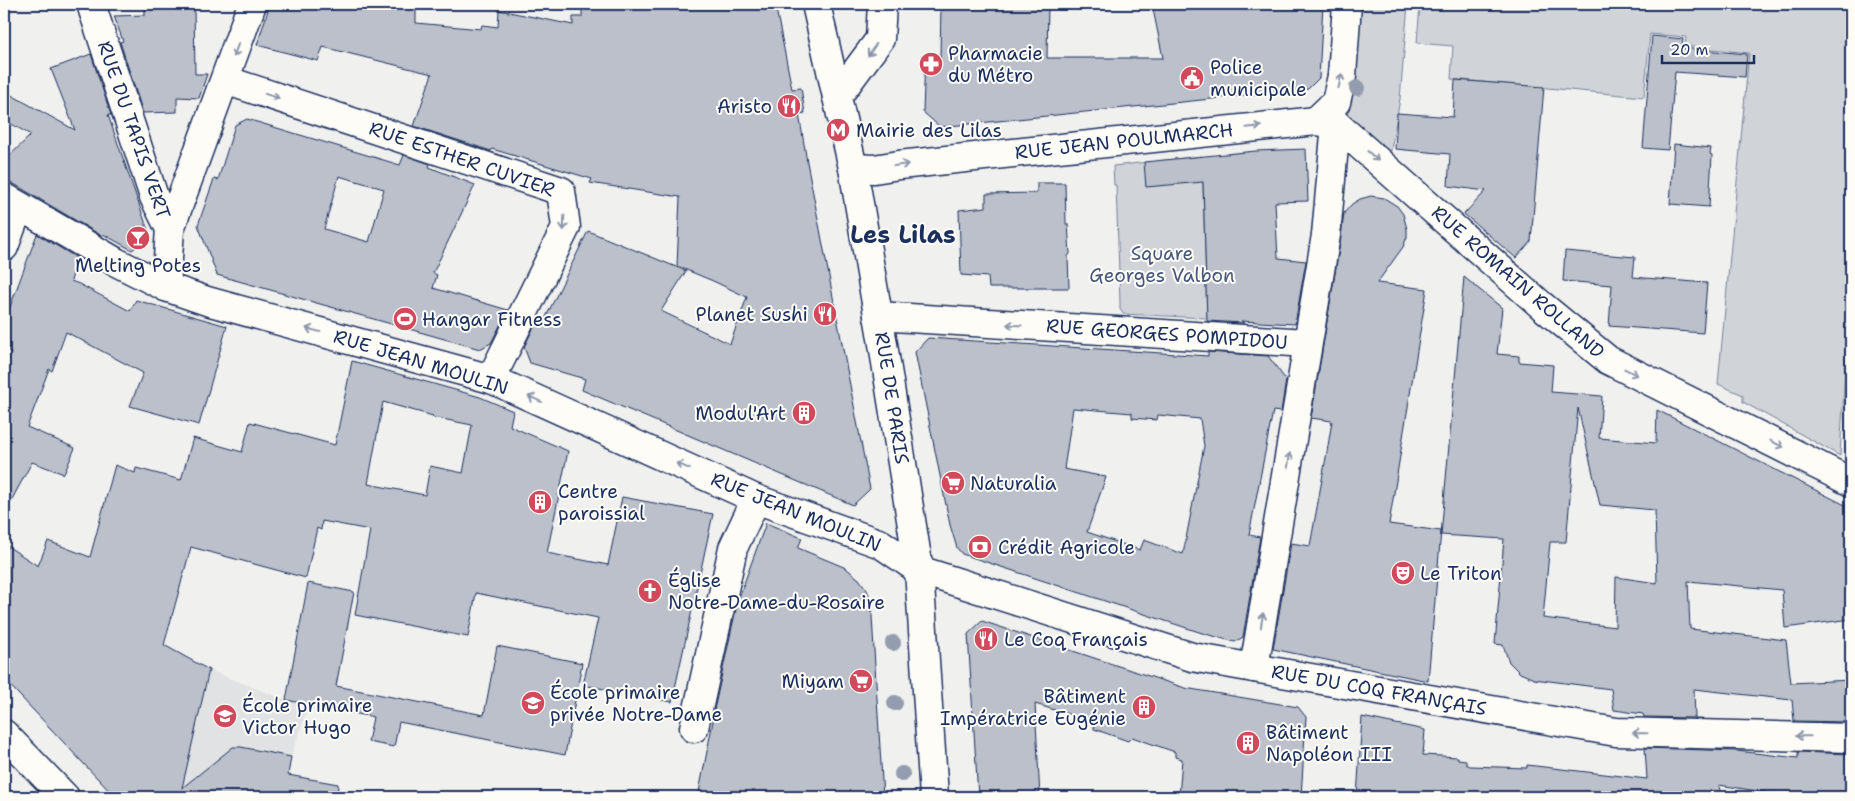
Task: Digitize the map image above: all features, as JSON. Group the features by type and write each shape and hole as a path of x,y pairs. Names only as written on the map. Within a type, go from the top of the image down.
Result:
{"street":[{"name":"RUE DU TAPIS VERT","path":"90,4 154,197 170,229 166,287"},
{"path":"170,229 226,80 252,4"},
{"name":"RUE DE PARIS","path":"816,4 853,168 919,570 934,797"},
{"path":"837,97 880,39 882,4"},
{"path":"1307,343 1326,235 1326,122 1336,102 1342,76 1347,4"},
{"name":"RUE ESTHER CUVIER","path":"226,80 562,190 566,227 492,380"},
{"name":"RUE JEAN POULMARCH","path":"853,168 874,169 899,165 1084,156 1326,122"},
{"name":"RUE ROMAIN ROLLAND","path":"1326,122 1608,360 1851,482"},
{"path":"4,247 11,202"},
{"name":"RUE JEAN MOULIN","path":"11,202 116,262 166,287 207,301 492,380 756,499 881,544 919,570"},
{"name":"RUE GEORGES POMPIDOU","path":"878,316 1307,343 1254,668"},
{"path":"694,728 734,548 756,499"},
{"name":"RUE DU COQ FRANÇAIS","path":"919,570 1192,657 1616,732 1851,738"},
{"path":"4,734 66,797"}],"shaded area":[{"name":"École primaire Victor Hugo","path":"164,645 209,670 286,700 309,704 291,757 283,797 123,797"}],"green space":[{"path":"1354,4 1408,4 1400,99 1390,156 1345,118 1342,110"},
{"path":"1420,4 1851,4 1851,266 1840,456 1743,402 1743,395 1718,384 1749,53 1685,46 1686,37 1650,34 1644,97 1451,79 1453,46 1417,43"},
{"name":"Square Georges Valbon","path":"1202,156 1207,318 1123,314 1120,309 1116,185 1114,185 1113,166"}],"building":[{"path":"145,4 194,4 195,74 207,74 199,98 177,97 177,112 143,113 120,42 123,41 114,16 145,15"},
{"path":"270,4 416,4 416,23 481,29 482,25 498,27 499,10 573,25 573,17 582,17 582,4 775,4 792,89 801,88 805,113 799,114 807,162 870,489 853,505 582,390 585,379 530,363 524,347 538,319 544,321 588,231 686,271 661,311 730,344 747,297 677,266 680,197 590,183 592,179 492,149 491,151 414,126 432,74 323,47 318,61 257,45"},
{"path":"941,4 1048,4 1047,58 1163,58 1152,4 1323,4 1319,78 1308,89 940,127 923,112 925,58 940,58"},
{"path":"1652,36 1683,39 1682,48 1747,54 1745,77 1675,72 1668,150 1643,148"},
{"path":"91,54 111,115 108,115 150,236 132,250 103,234 102,236 4,178 4,161 31,135 4,120 4,91 75,130 51,69"},
{"path":"1455,80 1544,87 1531,241 1516,258 1464,214 1486,191 1448,186 1450,154 1395,149 1397,113 1453,117"},
{"path":"247,119 400,165 404,155 430,164 429,167 475,185 433,273 437,275 433,288 508,310 491,343 480,349 217,275 198,225 214,179 218,180 235,125","holes":["339,176 384,189 369,242 324,229"]},
{"path":"1674,144 1711,148 1709,207 1670,204"},
{"path":"1306,149 1308,201 1275,202 1278,258 1306,261 1295,324 1207,321 1203,182 1146,187 1144,162 1256,151"},
{"name":"Mairie des Lilas","path":"1037,183 1065,183 1066,224 1068,224 1070,254 1068,256 1069,288 989,288 988,277 961,275 959,210 986,207 986,194 1037,193"},
{"path":"1371,196 1384,198 1397,206 1403,214 1407,229 1407,237 1403,247 1377,283 1427,289 1389,524 1441,531 1428,681 1273,649 1291,543 1310,546 1327,452 1332,421 1311,418 1344,213 1352,204 1360,199"},
{"path":"37,234 77,258 71,281 130,311 136,300 227,326 199,425 130,406 143,373 66,332 52,371 49,369 27,427 75,448 64,474 32,462 4,514 4,373 11,352 4,349 4,323"},
{"path":"1565,251 1635,257 1633,277 1707,283 1703,333 1609,326 1612,285 1563,281"},
{"path":"1464,277 1502,308 1497,354 1519,356 1519,362 1553,365 1551,392 1602,396 1599,438 1656,443 1657,410 1851,508 1851,619 1785,628 1782,590 1688,581 1690,629 1786,640 1791,683 1851,680 1851,722 1794,721 1792,700 1694,689 1695,718 1644,717 1643,714 1614,710 1611,689 1534,679 1520,673 1509,662 1503,645 1495,644 1504,539 1441,535","holes":["1578,408 1600,505 1655,510 1657,583 1616,577 1615,627 1543,618 1550,542 1566,542"]},
{"path":"928,338 1208,356 1208,352 1268,356 1286,380 1281,412 1273,411 1249,535 1260,537 1243,637 1235,642 1202,633 962,554 957,548 950,525 915,352","holes":["1073,408 1132,413 1132,418 1157,420 1158,415 1200,419 1204,446 1183,554 1144,540 1140,550 1087,532 1106,477 1064,469"]},
{"path":"352,361 480,397 513,411 510,426 568,451 547,553 608,565 622,497 713,514 672,702 583,685 598,618 476,593 468,637 355,615 370,530 322,521 321,530 317,528 306,578 191,547 164,645 209,670 182,788 233,747 241,747 291,757 288,775 338,784 337,797 115,797 4,679 4,544 38,566 48,541 90,557 115,465 135,473 136,468 181,480 193,438 242,452 250,422 335,445","holes":["383,402 472,425 463,473 430,466 425,495 368,484"]},
{"path":"766,523 802,538 798,548 846,568 859,579 867,590 871,600 883,797 698,797 714,710 738,600"},
{"path":"308,583 354,592 336,686 484,715 497,646 582,663 565,755 399,722 394,747 368,742 373,717 286,700"},
{"path":"982,621 1185,688 1298,707 1306,717 1301,797 1179,797 1182,759 1175,757 1175,752 1132,737 1128,741 1094,729 1094,722 1035,704 1040,797 978,797 968,634"},
{"path":"1362,717 1425,730 1423,755 1458,757 1458,759 1466,760 1466,764 1470,766 1527,768 1527,765 1647,779 1645,748 1737,751 1798,758 1798,752 1851,754 1851,797 1789,797 1719,785 1721,797 1357,797"}],"place":[{"name":"Pharmacie du Métro","path":"931,64"},
{"name":"Police municipale","path":"1192,78"},
{"name":"Aristo","path":"789,106"},
{"name":"Mairie des Lilas","path":"838,130"},
{"name":"Melting Potes","path":"138,238"},
{"name":"Planet Sushi","path":"825,314"},
{"name":"Hangar Fitness","path":"405,319"},
{"name":"Modul'Art","path":"804,413"},
{"name":"Naturalia","path":"953,483"},
{"name":"Centre paroissial","path":"540,502"},
{"name":"Crédit Agricole","path":"980,547"},
{"name":"Le Triton","path":"1403,573"},
{"name":"Église Notre-Dame-du-Rosaire","path":"650,591"},
{"name":"Le Coq Français","path":"986,639"},
{"name":"Miyam","path":"861,681"},
{"name":"École primaire privée Notre-Dame","path":"533,703"},
{"name":"Bâtiment Impératrice Eugénie","path":"1144,707"},
{"name":"École primaire Victor Hugo","path":"225,716"},
{"name":"Bâtiment Napoléon III","path":"1248,743"}],"district":[{"name":"Les Lilas","path":"903,235"}]}
